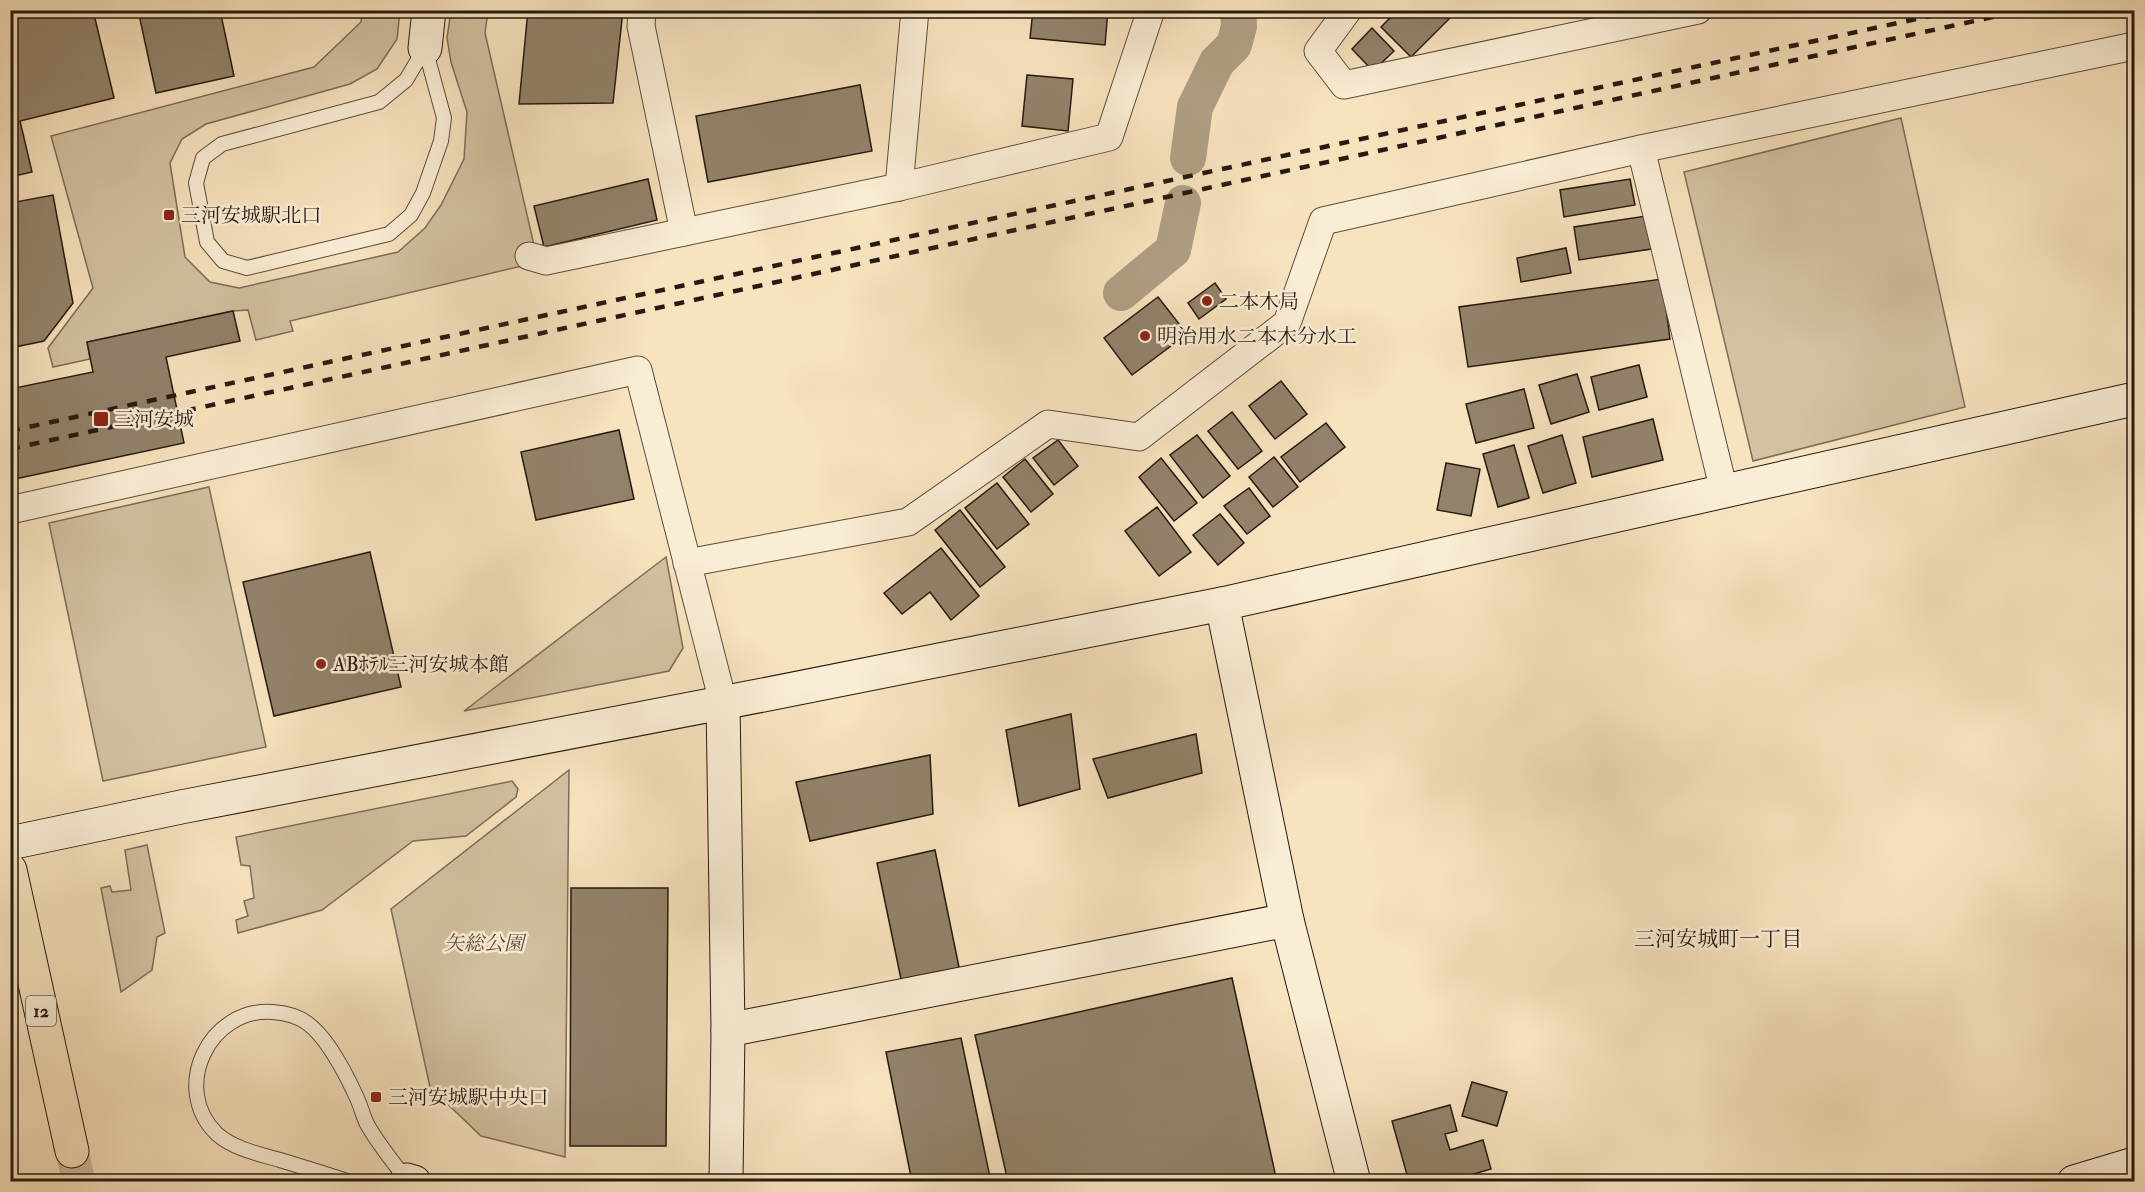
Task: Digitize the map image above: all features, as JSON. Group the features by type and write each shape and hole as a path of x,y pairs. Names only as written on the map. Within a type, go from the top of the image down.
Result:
{"main road":[{"name":"12","path":"10,870 72,1151"}],"street":[{"path":"425,48 429,10"},
{"path":"642,10 641,26 684,232"},
{"path":"899,187 915,10"},
{"path":"529,256 546,261 899,187 1109,137 1151,10"},
{"path":"1348,10 1318,51 1344,86 1698,10"},
{"path":"687,563 909,522 1048,424 1139,437 1287,322 1323,221 1641,149 2134,46"},
{"path":"1641,149 1724,491"},
{"path":"10,510 638,370 723,702 728,1030 726,1182"},
{"path":"10,843 181,807 1222,604 2134,399"},
{"path":"1222,604 1287,920 1354,1182"},
{"path":"728,1030 1287,920"},
{"path":"2074,1182 2134,1164"}],"lane":[{"path":"425,48 444,118 441,141 423,193 411,215 389,234 247,268 223,261 207,242 196,183 203,158 222,144 379,102 406,80 425,48"},
{"path":"350,1182 237,1147 217,1133 203,1113 196,1090 198,1066 208,1044 223,1027 242,1016 264,1012 286,1014 306,1022 323,1037 357,1098 366,1122 403,1181"}],"green space":[{"path":"362,11 400,11 397,39 377,69 350,84 206,124 182,139 170,163 185,257 210,282 239,288 398,252 425,228 441,205 464,159 467,112 451,62 447,38 451,11 488,11 485,33 534,245 526,265 290,321 293,331 256,340 248,310 233,311 87,342 90,359 53,367 48,348 93,288 51,136 314,67 361,22"},
{"path":"1901,118 1965,407 1753,461 1684,172"},
{"path":"209,487 266,747 103,781 49,523"},
{"path":"666,557 683,648 669,671 464,711"},
{"name":"矢総公園","path":"569,770 565,1157 481,1136 430,1087 391,909"},
{"path":"512,781 518,789 516,797 466,836 413,841 322,910 238,933 236,920 248,916 244,901 254,898 250,866 241,865 236,837"},
{"path":"147,845 165,933 157,937 152,970 121,992 101,888 110,886 112,892 131,890 125,850"}],"building":[{"path":"31,10 93,10 114,98 20,121 32,172 10,177 10,15"},
{"path":"138,10 220,10 234,76 156,93"},
{"path":"528,10 623,10 613,103 519,104"},
{"path":"1033,10 1108,10 1105,45 1030,38"},
{"path":"1398,10 1453,10 1455,13 1411,57 1381,27"},
{"path":"1372,28 1394,51 1373,71 1352,49"},
{"path":"1027,75 1073,79 1068,131 1022,126"},
{"path":"860,85 872,151 708,182 696,116"},
{"path":"648,179 657,220 544,247 534,206"},
{"path":"1630,179 1635,205 1564,217 1560,190"},
{"path":"53,195 73,303 44,341 10,348 10,203"},
{"path":"1646,216 1651,249 1579,260 1574,227"},
{"path":"1566,248 1571,273 1521,282 1517,258"},
{"path":"1662,279 1670,339 1468,367 1459,307"},
{"name":"二本木局","path":"1215,283 1226,299 1199,319 1188,303"},
{"name":"明治用水二本木分水工","path":"1158,297 1187,334 1132,375 1104,338"},
{"name":"三河安城","path":"233,311 240,341 166,357 184,443 10,480 10,389 93,372 87,342"},
{"path":"1639,365 1647,397 1599,410 1591,377"},
{"path":"1577,374 1589,412 1551,424 1539,385"},
{"path":"1281,381 1307,414 1275,439 1249,406"},
{"path":"1524,389 1534,428 1476,443 1466,404"},
{"path":"1232,412 1262,451 1238,469 1208,431"},
{"path":"1653,419 1663,460 1592,477 1583,437"},
{"path":"1326,423 1345,447 1300,482 1281,457"},
{"path":"619,430 634,499 536,520 521,452"},
{"path":"1197,435 1230,476 1203,498 1170,455"},
{"path":"1562,435 1576,483 1543,493 1528,446"},
{"path":"1058,440 1078,466 1054,485 1033,458"},
{"path":"1514,445 1529,498 1498,507 1483,454"},
{"path":"1274,457 1298,487 1273,507 1249,477"},
{"path":"1161,458 1197,503 1174,521 1139,477"},
{"path":"1025,459 1053,494 1031,512 1003,477"},
{"path":"1446,463 1480,469 1471,516 1437,510"},
{"path":"997,483 1029,524 997,549 965,508"},
{"path":"1249,488 1270,516 1247,534 1224,506"},
{"path":"1157,507 1191,552 1159,576 1125,531"},
{"path":"960,510 1005,567 980,587 935,530"},
{"path":"1220,514 1244,543 1218,565 1193,535"},
{"path":"941,548 979,596 951,620 930,592 902,614 884,593"},
{"path":"370,552 401,687 274,716 243,582"},
{"path":"1071,714 1080,789 1019,806 1006,730"},
{"path":"1196,734 1202,773 1108,798 1093,759"},
{"path":"930,755 933,814 810,841 796,782"},
{"path":"935,850 960,972 902,984 877,863"},
{"path":"571,888 668,888 666,1146 570,1146"},
{"path":"1232,978 1277,1182 1008,1182 975,1035"},
{"path":"961,1038 991,1182 912,1182 886,1052"},
{"path":"1472,1082 1507,1092 1497,1126 1462,1116"},
{"path":"1450,1105 1457,1131 1445,1134 1450,1150 1483,1140 1491,1169 1446,1182 1409,1182 1392,1121"}],"waterway":[{"path":"1188,158 1195,107 1217,62 1234,45 1239,26 1238,10"},
{"path":"1121,293 1173,250 1183,203"}],"tunnel":[{"path":"72,1151 79,1182"}],"railway":[{"path":"10,431 1958,10"},
{"path":"10,449 2025,10"}],"place":[{"name":"三河安城駅北口","path":"169,215"},
{"name":"二本木局","path":"1207,301"},
{"name":"明治用水二本木分水工","path":"1145,336"},
{"name":"三河安城","path":"101,419"},
{"name":"ABﾎﾃﾙ三河安城本館","path":"321,664"},
{"name":"三河安城駅中央口","path":"376,1097"}],"district":[{"name":"三河安城町一丁目","path":"1718,939"}]}
